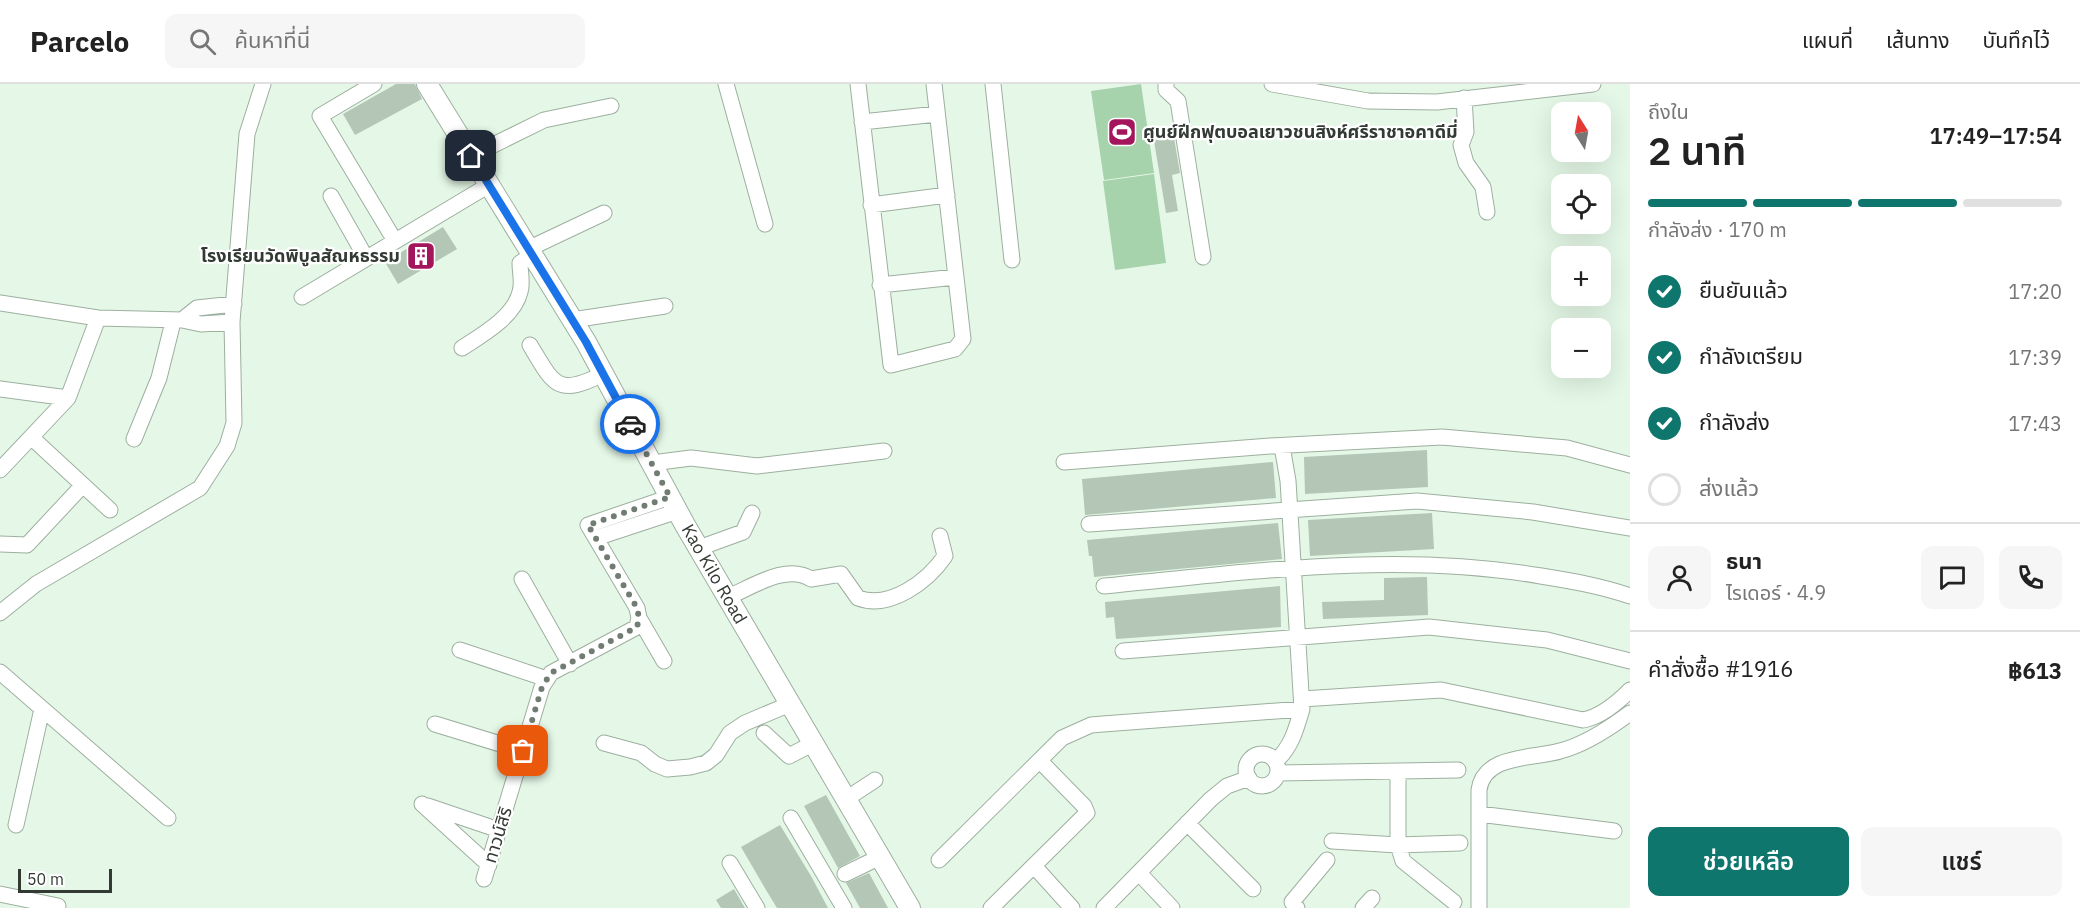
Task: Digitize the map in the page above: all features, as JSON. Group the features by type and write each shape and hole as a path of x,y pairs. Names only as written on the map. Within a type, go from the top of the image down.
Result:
{"main road":[{"name":"Kao Kilo Road","path":"427,84 572,320 699,548 910,908"}],"street":[{"path":"0,613 36,584 200,488 227,446 234,423 232,322 248,134 262,84"},
{"path":"374,84 320,116 395,241"},
{"path":"726,84 765,224"},
{"path":"858,84 891,365 916,361 955,349 962,344 963,326 934,84"},
{"path":"993,84 1011,260"},
{"path":"1166,84 1166,90 1178,100 1203,257"},
{"path":"1272,84 1368,101 1437,102 1593,84"},
{"path":"1464,99 1466,132 1461,145 1466,163 1483,187 1487,212"},
{"path":"471,156 544,120 611,106"},
{"path":"862,122 937,114"},
{"path":"302,297 489,185"},
{"path":"871,205 947,195"},
{"path":"331,196 366,258"},
{"path":"462,348 486,332 510,310 520,292 520,263 530,252 604,213"},
{"path":"880,285 956,277"},
{"path":"0,303 98,318 201,324 232,322"},
{"path":"134,439 159,378 178,321 197,308 234,304"},
{"path":"572,320 665,306"},
{"path":"0,470 69,398 98,318"},
{"path":"530,345 550,378 559,384 573,387 603,374"},
{"path":"0,389 69,398"},
{"path":"31,437 110,510"},
{"path":"1064,462 1442,437 1567,448 1630,465"},
{"path":"1277,767 1271,756 1257,755 1247,765 1249,778 1254,783 1268,784 1295,735 1302,704 1288,481 1282,446"},
{"path":"651,463 691,458 757,466 884,451"},
{"path":"0,544 27,545 83,485"},
{"path":"1089,524 1417,501 1533,512 1630,528"},
{"path":"664,661 639,618 637,608 592,531 674,504"},
{"path":"699,548 743,532 752,513"},
{"path":"728,597 788,573 801,573 811,579 841,574 858,598 889,599 925,579 937,568 945,556 940,536"},
{"path":"1104,585 1294,568 1447,565 1505,570 1582,583 1604,587 1630,597"},
{"path":"522,579 570,664"},
{"path":"0,600 18,598"},
{"path":"460,650 548,679 551,673 629,633 637,627 639,618"},
{"path":"1123,651 1429,627 1547,640 1630,661"},
{"path":"0,672 168,818"},
{"name":"ทาวน์สิริ","path":"499,830 422,804 486,872 499,830 523,751 542,687 548,679"},
{"path":"939,861 1062,738 1090,725 1441,690 1583,720 1619,701 1630,690"},
{"path":"604,743 641,753 655,764 667,769 690,767 711,759 730,733 745,723 790,704"},
{"path":"16,825 42,709"},
{"path":"1479,908 1481,780 1496,765 1560,751 1580,744 1630,714"},
{"path":"435,724 523,751"},
{"path":"764,733 789,756 814,743"},
{"path":"991,908 1087,813 1084,806 1040,761"},
{"path":"1277,767 1398,772 1458,770"},
{"path":"1398,772 1398,844 1403,861 1454,902"},
{"path":"1104,908 1227,786 1249,778"},
{"path":"846,799 875,780"},
{"path":"1479,814 1614,831"},
{"path":"791,818 844,908"},
{"path":"1188,823 1253,889"},
{"path":"1332,841 1398,844 1460,843"},
{"path":"845,874 880,857"},
{"path":"1297,908 1292,902 1296,895 1327,860"},
{"path":"730,863 757,908"},
{"path":"1034,866 1072,908"},
{"path":"1138,873 1172,908"},
{"path":"0,894 58,906"}],"green space":[{"name":"ศูนย์ฝีกฟุตบอลเยาวชนสิงห์ศรีราชาอคาดีมี่","path":"1141,84 1154,173 1104,180 1091,91"},
{"path":"1154,174 1166,263 1115,270 1103,181"}],"building":[{"path":"396,84 415,84 422,99 355,135 343,114"},
{"path":"1173,132 1180,173 1172,175 1178,211 1166,213 1153,135"},
{"name":"โรงเรียนวัดพิบูลสัณหธรรม","path":"443,227 457,249 398,284 385,262"},
{"path":"1427,450 1428,487 1305,494 1304,457"},
{"path":"1273,462 1276,498 1085,515 1082,479"},
{"path":"1432,513 1434,549 1310,556 1308,520"},
{"path":"1278,523 1282,559 1094,577 1092,556 1089,556 1087,540"},
{"path":"1427,577 1428,615 1323,619 1322,602 1384,600 1384,578"},
{"path":"1280,586 1281,627 1116,639 1114,617 1106,618 1105,602"},
{"path":"826,795 860,856 838,868 804,806"},
{"path":"780,825 828,908 777,908 741,847"},
{"path":"869,873 888,908 860,908 846,883"},
{"path":"734,889 745,908 721,908 716,900"}],"way so far":[{"path":"523,751 542,687 551,673 637,627 639,618 637,608 588,525 670,497 630,424"}],"place":[{"name":"ศูนย์ฝีกฟุตบอลเยาวชนสิงห์ศรีราชาอคาดีมี่","path":"1122,132"},
{"name":"โรงเรียนวัดพิบูลสัณหธรรม","path":"421,256"}],"route":[{"path":"471,156 586,342 630,424"}]}
